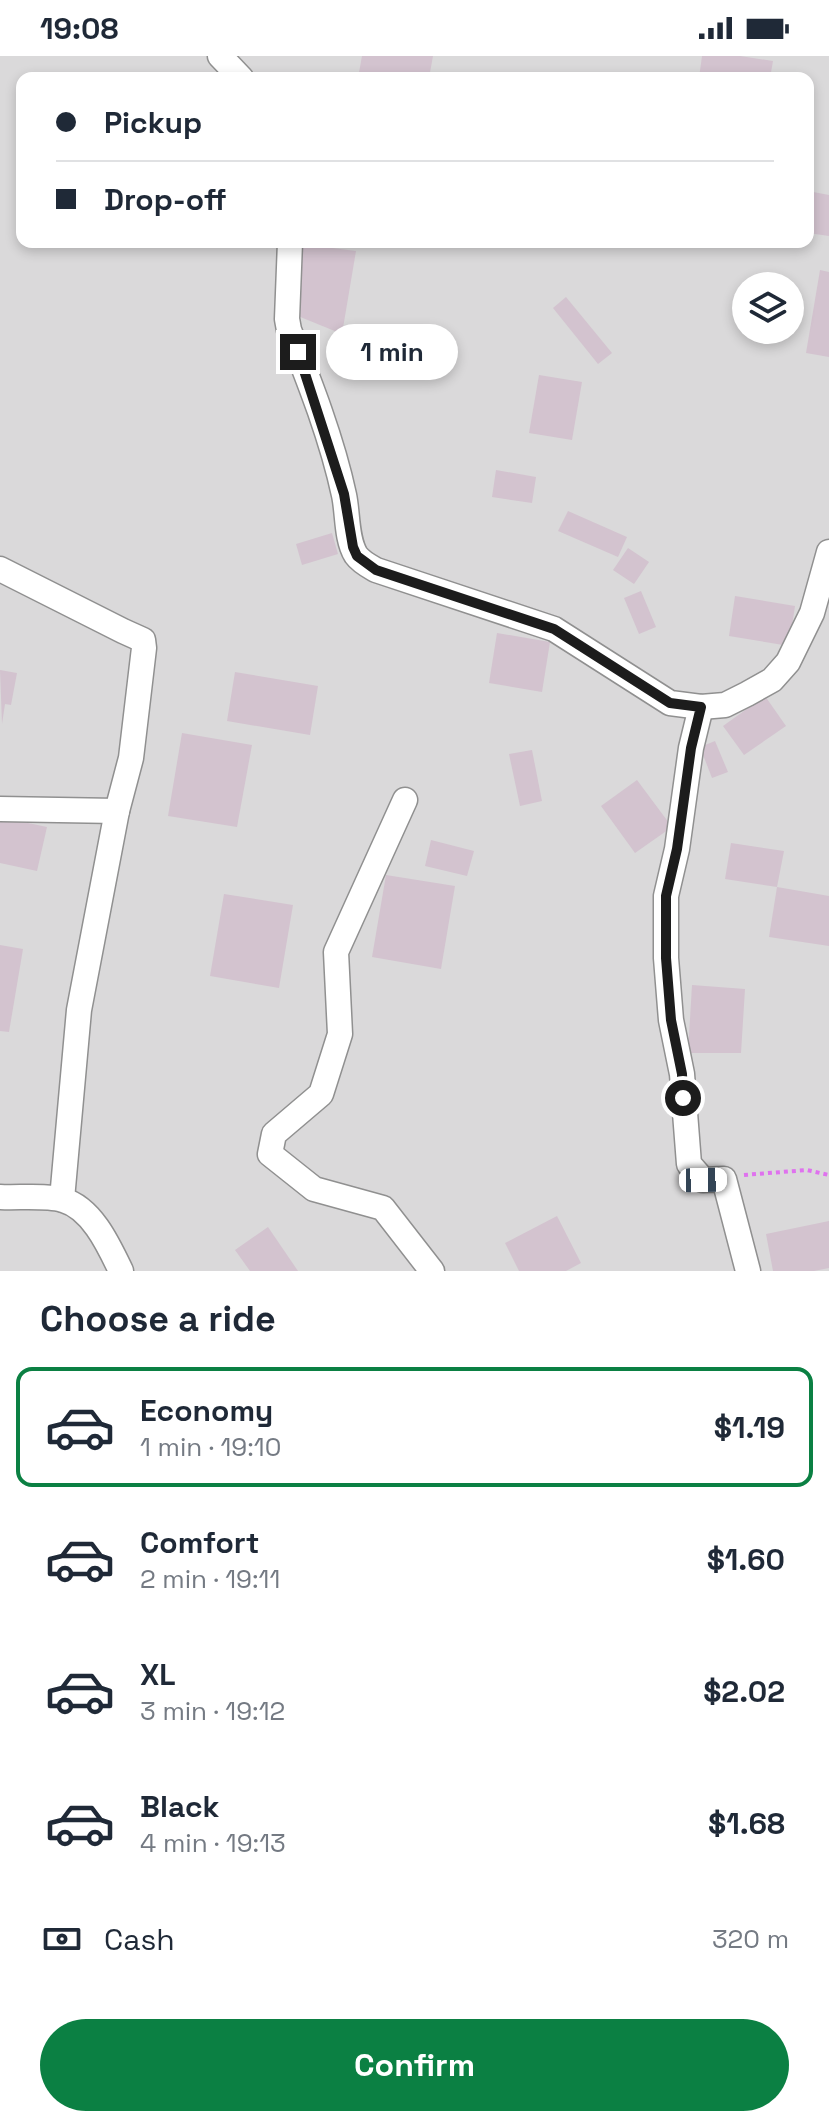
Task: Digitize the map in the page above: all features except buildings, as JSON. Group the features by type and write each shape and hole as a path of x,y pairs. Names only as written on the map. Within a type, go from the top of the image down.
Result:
{"street":[{"path":"220,56 235,72"},
{"path":"290,248 289,330 315,399 340,481 357,556 376,570 554,629 670,703 701,707 725,705 747,694 772,680 788,662 812,613 829,552"},
{"path":"0,569 143,640 144,648 131,758 117,811 79,1010 62,1199"},
{"path":"701,707 666,896 666,958 671,1020 682,1074 689,1164 703,1180 724,1179 748,1271"},
{"path":"405,800 336,952 340,1034 321,1094 274,1134 270,1154 314,1189 383,1208 432,1271"},
{"path":"0,809 117,811"},
{"path":"0,1197 62,1199 80,1207 96,1226 121,1271"}],"path":[{"path":"724,1179 807,1170 829,1175"}],"shaded area":[{"path":"0,56 829,56 829,1271 0,1271"}],"route":[{"path":"298,352 344,494 357,556 376,570 554,629 670,703 701,707 666,896 666,958 671,1020 682,1074 683,1098"}]}
